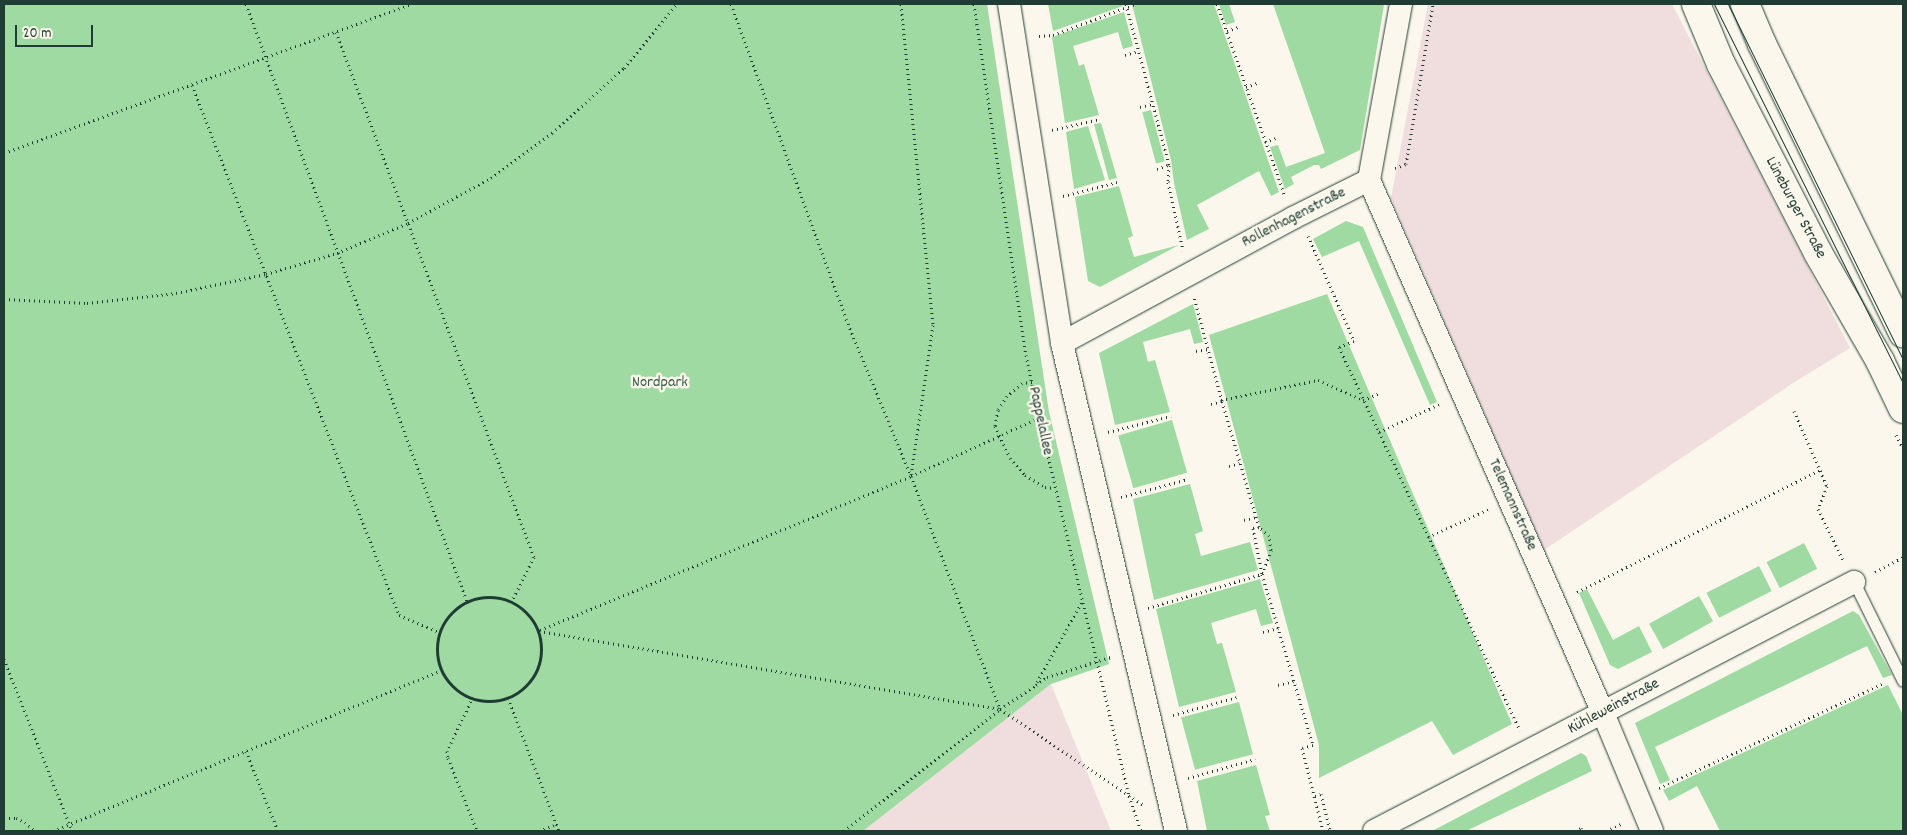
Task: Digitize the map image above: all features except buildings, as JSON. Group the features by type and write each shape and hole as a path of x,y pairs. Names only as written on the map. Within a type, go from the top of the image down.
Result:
{"main road":[{"name":"Lüneburger Straße","path":"1696,4 1725,73 1818,253 1880,361 1903,409"},
{"path":"1746,4 1762,44 1903,333"}],"street":[{"path":"1009,4 1062,343 1175,827"},
{"path":"1369,180 1401,4"},
{"name":"Rollenhagenstraße","path":"1062,343 1296,216 1369,180"},
{"name":"Telemannstraße","path":"1369,180 1603,713 1652,831"},
{"name":"Kühleweinstraße","path":"1374,831 1530,752 1854,582"}],"lane":[{"path":"1854,582 1902,678"}],"path":[{"path":"246,4 467,601"},
{"path":"4,153 192,86 412,4"},
{"path":"4,299 87,303 176,293 266,274 337,253 408,223 492,178 552,133 624,68 677,4"},
{"path":"731,4 846,319 911,476 1000,709"},
{"path":"901,4 933,325 911,476"},
{"name":"Pappelallee","path":"974,4 1039,418 1129,796 1141,831"},
{"path":"1014,39 1053,35 1127,5 1135,4"},
{"path":"1217,4 1265,142 1296,216 1332,286 1355,340 1338,347 1530,752"},
{"path":"1369,180 1406,164 1433,4"},
{"path":"1227,31 1238,27"},
{"path":"336,32 534,557 512,601"},
{"path":"1125,55 1138,52"},
{"path":"1246,87 1257,83"},
{"path":"192,86 399,615 440,632"},
{"path":"1140,107 1152,104"},
{"path":"1029,136 1100,119"},
{"path":"1265,142 1276,138"},
{"path":"1157,168 1169,165"},
{"path":"1040,202 1118,182"},
{"path":"1196,351 1208,349"},
{"path":"1211,404 1221,400 1318,380 1363,400 1380,393"},
{"path":"1032,382 1022,383 1007,396 998,410 995,426 998,436 1010,458 1025,475 1045,487 1055,488"},
{"path":"1379,432 1463,394"},
{"path":"1794,411 1827,486 1818,508 1854,582 1903,557"},
{"path":"1084,438 1171,416"},
{"path":"539,630 911,476 1039,418"},
{"path":"1229,466 1240,463"},
{"path":"1555,603 1820,470"},
{"path":"1099,503 1188,479"},
{"path":"1428,537 1509,499"},
{"path":"1244,520 1256,516"},
{"path":"1259,527 1253,528 1262,574 1313,745 1295,750"},
{"path":"1262,574 1271,550"},
{"path":"1126,614 1262,574"},
{"path":"489,596 512,601 528,613 539,630 542,658 530,683 508,698 481,701 457,690 441,670 437,651 440,632 450,614 467,601 489,596"},
{"path":"1036,685 1083,600"},
{"path":"1263,632 1278,628"},
{"path":"539,630 1000,709 1175,827"},
{"path":"844,831 1000,709 1048,677 1134,651"},
{"path":"4,660 72,831"},
{"path":"53,831 441,670"},
{"path":"1638,798 1902,678"},
{"path":"1278,685 1294,680"},
{"path":"473,697 447,751 448,758 477,831"},
{"path":"1150,721 1237,697"},
{"path":"508,698 559,831"},
{"path":"1302,748 1323,831"},
{"path":"246,751 278,831"},
{"path":"1165,784 1255,759"},
{"path":"1309,800 1321,794 1330,831"},
{"path":"4,818 16,818 25,822 35,831"},
{"path":"539,831 557,824"},
{"path":"1576,829 1581,828 1582,831"}],"shaded area":[{"path":"1428,4 1672,4 1850,348 1793,383 1544,550 1391,198"},
{"path":"1051,684 1111,831 863,831"}],"green space":[{"name":"Nordpark","path":"4,4 987,4 1049,412 1109,664 1051,684 863,831 4,831"},
{"path":"1048,4 1122,4 1123,6 1053,31"},
{"path":"1132,4 1214,4 1279,192 1271,196 1259,171 1197,205 1209,229 1187,240 1174,183 1171,160"},
{"path":"1219,4 1229,4 1235,22 1226,25"},
{"path":"1273,4 1384,5 1360,150 1321,169 1319,165 1314,165 1291,177 1294,184 1285,189 1270,147 1278,145 1286,167 1325,153"},
{"path":"1124,12 1133,46 1123,49 1118,32 1073,46 1079,66 1084,64 1099,115 1065,123 1052,37"},
{"path":"1151,110 1165,161 1156,164 1142,112"},
{"path":"1101,123 1117,178 1109,180 1094,124"},
{"path":"1088,126 1105,180 1074,189 1066,132"},
{"path":"1119,186 1133,236 1128,238 1134,257 1179,245 1100,287 1088,281 1075,197"},
{"path":"1346,221 1363,227 1437,402 1430,405 1359,241 1322,257 1313,239"},
{"path":"1327,294 1512,724 1453,755 1432,721 1319,778 1319,745 1209,335"},
{"path":"1193,304 1203,342 1194,344 1190,329 1143,342 1148,362 1155,360 1170,412 1115,425 1099,353"},
{"path":"1172,420 1187,473 1133,488 1118,435"},
{"path":"1190,484 1203,531 1195,534 1201,556 1250,542 1258,570 1154,600 1133,499"},
{"path":"1804,543 1817,569 1780,588 1767,562"},
{"path":"1759,566 1772,591 1719,618 1706,593"},
{"path":"1260,579 1273,623 1261,626 1256,609 1211,623 1217,644 1222,643 1236,692 1179,707 1156,609"},
{"path":"1587,589 1613,640 1639,626 1652,652 1618,669 1610,665 1579,593"},
{"path":"1699,596 1713,621 1663,649 1649,624"},
{"path":"1853,611 1859,615 1892,675 1883,678 1867,646 1655,747 1670,780 1660,784 1635,723"},
{"path":"1888,685 1903,715 1903,831 1720,831 1697,786 1669,801 1663,790"},
{"path":"1239,702 1253,754 1195,770 1181,718"},
{"path":"1581,753 1586,756 1592,771 1466,831 1432,831"},
{"path":"1256,765 1270,815 1265,816 1270,831 1207,831 1197,781"}],"tram line":[{"path":"1714,4 1903,383"},
{"path":"1728,4 1903,359"}]}
